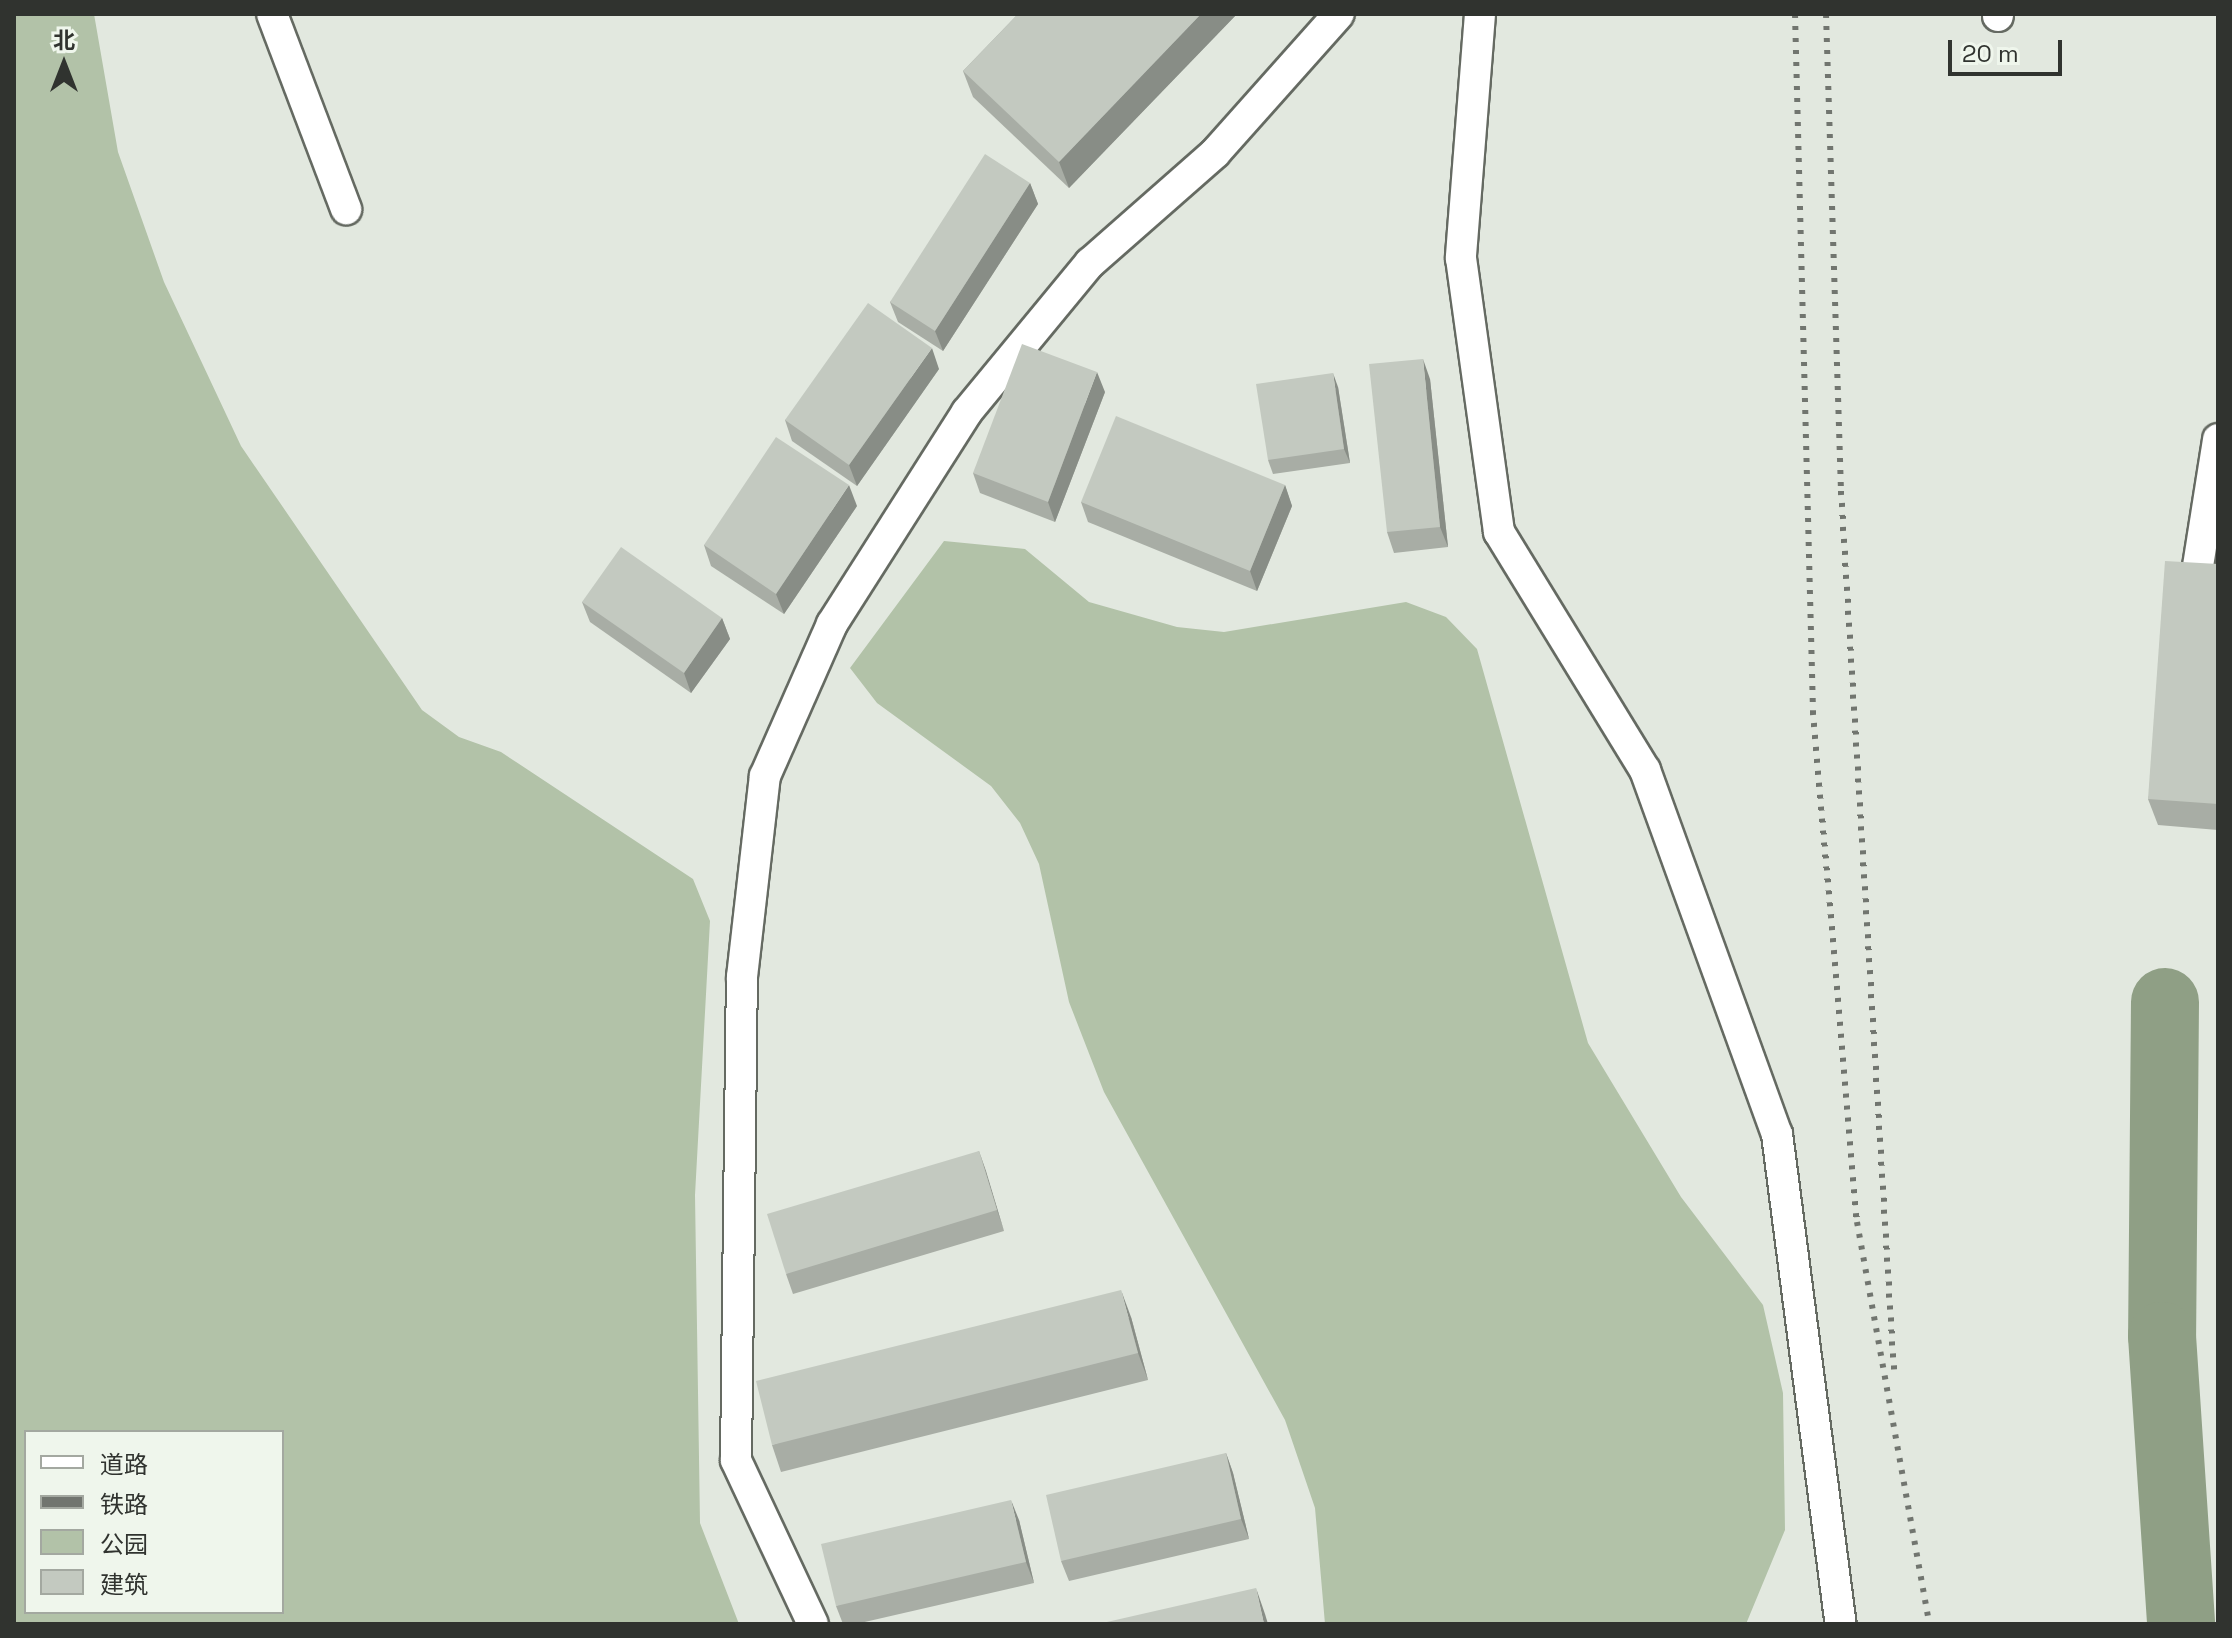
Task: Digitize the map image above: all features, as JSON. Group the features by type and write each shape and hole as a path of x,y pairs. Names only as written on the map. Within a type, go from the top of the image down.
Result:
{"street":[{"path":"272,14 346,209"},
{"path":"813,1624 736,1460 742,977 765,776 832,624 967,412 1090,263 1215,153 1339,14"},
{"path":"1480,14 1461,258 1499,532 1645,770 1777,1134 1841,1624"},
{"path":"2188,631 2218,439"}],"green space":[{"path":"14,14 94,14 118,152 164,282 241,446 422,710 459,737 501,752 693,879 710,921 695,1195 700,1523 739,1624 14,1624"},
{"path":"944,541 1025,549 1089,602 1177,627 1224,632 1406,602 1446,617 1477,649 1588,1043 1681,1197 1763,1305 1783,1393 1785,1530 1746,1624 1325,1624 1315,1508 1285,1420 1104,1092 1069,1002 1039,864 1020,823 991,786 877,703 850,668"}],"building":[{"path":"1018,14 1201,14 1059,162 963,71"},
{"path":"985,154 1030,183 935,331 890,302"},
{"path":"868,303 932,348 849,465 785,420"},
{"path":"1022,344 1097,372 1048,502 973,473"},
{"path":"1423,359 1440,527 1387,532 1369,364"},
{"path":"1333,373 1344,449 1268,460 1256,384"},
{"path":"1116,416 1285,485 1250,571 1081,502"},
{"path":"776,437 849,485 776,594 704,545"},
{"path":"621,547 722,618 684,673 582,602"},
{"path":"2165,561 2218,564 2218,804 2148,799"},
{"path":"979,1151 997,1210 786,1274 767,1214"},
{"path":"1121,1290 1138,1353 772,1445 756,1381"},
{"path":"1226,1453 1241,1519 1061,1561 1046,1495"},
{"path":"1011,1500 1026,1562 836,1606 821,1544"},
{"path":"1256,1588 1264,1624 1098,1624"}],"waterway":[{"path":"2165,1002 2162,1336 2181,1624"}],"railway":[{"path":"1795,14 1813,711 1857,1222 1929,1624"},
{"path":"1826,14 1841,491 1894,1373"}]}
